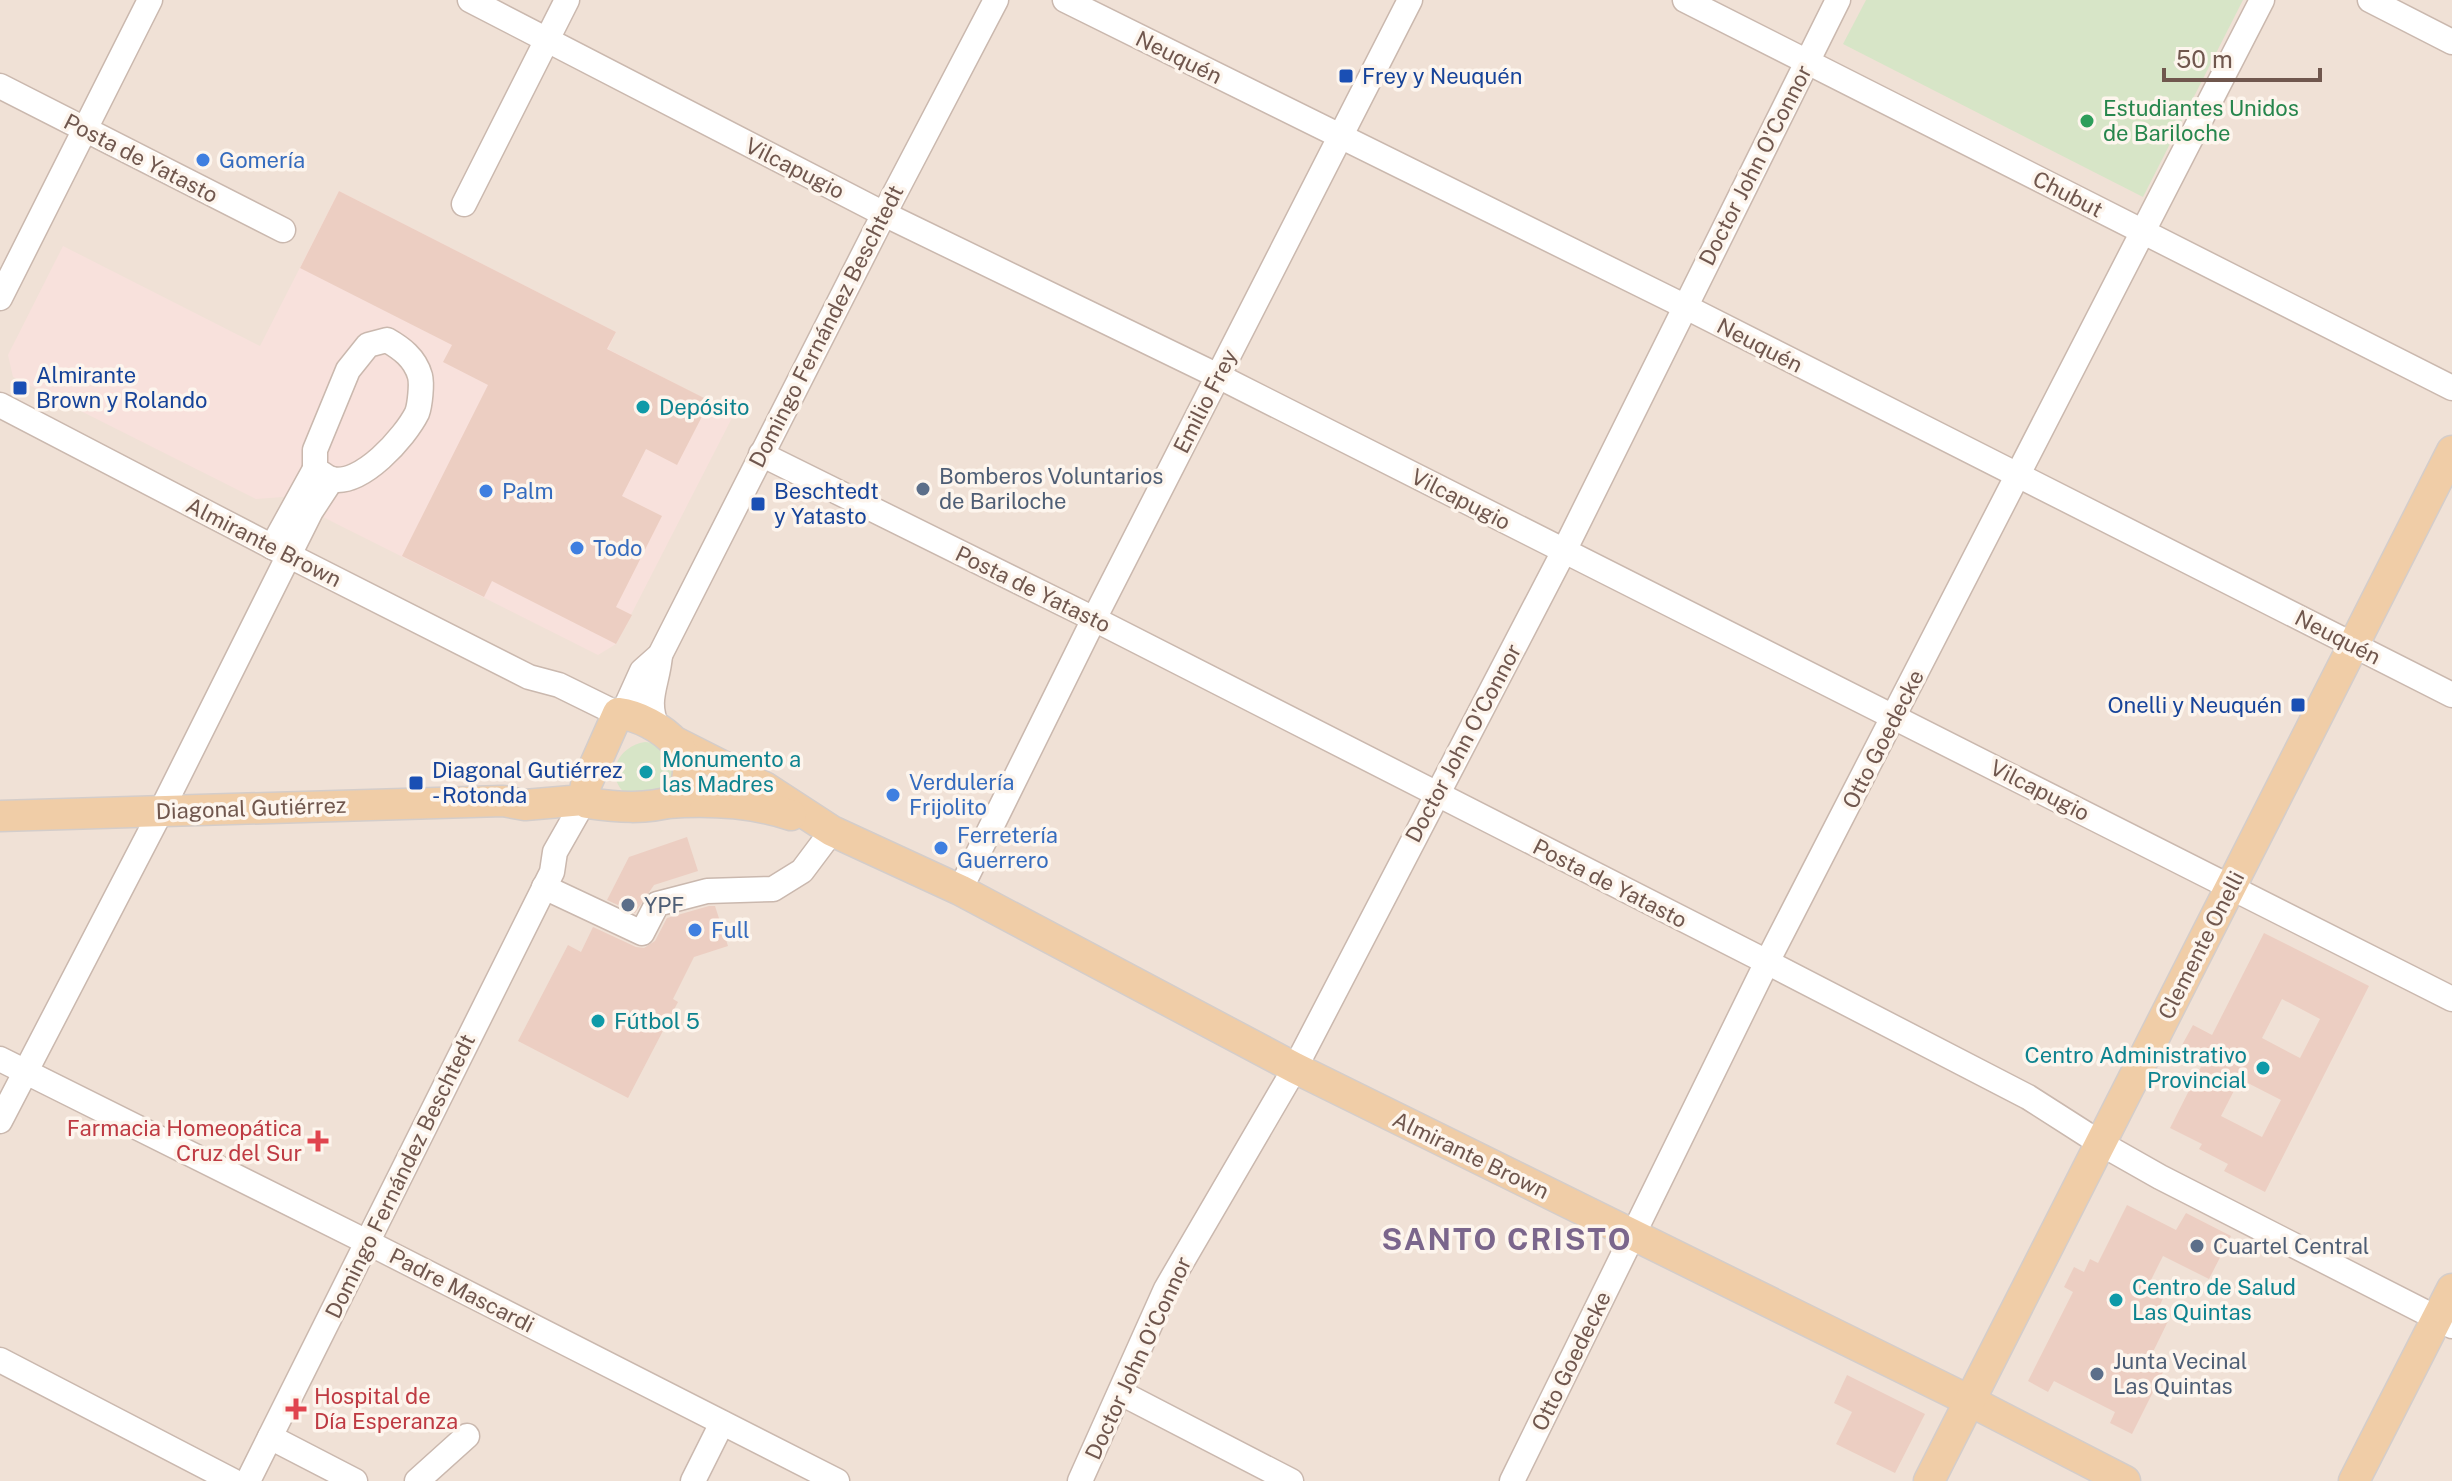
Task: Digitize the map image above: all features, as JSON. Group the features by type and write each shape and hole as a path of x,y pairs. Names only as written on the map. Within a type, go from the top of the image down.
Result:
{"main road":[{"name":"Clemente Onelli","path":"1929,1481 2452,451"},
{"name":"Almirante Brown","path":"620,713 766,788 826,828"},
{"path":"584,796 604,743 620,713"},
{"path":"667,736 686,759 687,780 680,796 667,803"},
{"name":"Diagonal Gutiérrez","path":"0,816 503,801 526,794 572,791 623,807"},
{"name":"Almirante Brown","path":"623,807 699,802 752,805 773,809 826,828 960,890 1295,1068 1970,1401 2125,1481"},
{"path":"2354,1481 2445,1322 2452,1289"}],"street":[{"path":"0,298 150,0"},
{"name":"Vilcapugio","path":"470,0 884,214 1218,376 2452,999"},
{"path":"464,204 567,0"},
{"name":"Domingo Fernández Beschtedt","path":"620,713 642,671 660,655 996,0"},
{"name":"Neuquén","path":"1065,0 1684,306 2452,695"},
{"name":"Emilio Frey","path":"960,890 1094,619 1410,0"},
{"name":"Chubut","path":"1685,0 2452,388"},
{"name":"Doctor John O'Connor","path":"1080,1481 1166,1289 1295,1068 1564,551 1838,0"},
{"name":"Otto Goedecke","path":"1512,1481 1767,962 2262,0"},
{"path":"2370,0 2452,42"},
{"name":"Posta de Yatasto","path":"0,86 283,230"},
{"path":"387,340 406,352 420,376 418,410 396,444 354,477 324,474 315,450 348,370 368,345 387,340"},
{"name":"Almirante Brown","path":"0,405 529,677 559,685 620,713"},
{"name":"Posta de Yatasto","path":"761,454 1094,619 1767,962 2028,1097 2160,1177 2445,1322"},
{"path":"0,1121 161,811 280,551 324,474"},
{"name":"Domingo Fernández Beschtedt","path":"660,655 658,678 650,700 652,716 667,736"},
{"name":"Almirante Brown","path":"529,677 553,698 595,722 604,743"},
{"name":"Domingo Fernández Beschtedt","path":"248,1481 548,879 555,852 584,796"},
{"name":"Domingo Fernández Beschtedt","path":"548,879 568,857 587,825 623,807"},
{"path":"548,879 642,933 657,904 707,891 773,889 786,883 802,871 826,828"},
{"name":"Padre Mascardi","path":"0,1059 837,1481"},
{"path":"0,1360 233,1481"},
{"path":"1121,1393 1291,1481"},
{"path":"693,1481 722,1423"},
{"path":"417,1481 467,1436"},
{"path":"270,1437 355,1481"}],"shaded area":[{"path":"0,0 2452,0 2452,1481 0,1481"},
{"path":"339,191 616,332 608,349 734,414 616,644 598,655 283,497 256,499 13,377 8,355 63,246 260,346"}],"green space":[{"name":"Estudiantes Unidos de Bariloche","path":"1866,0 2243,0 2143,197 1843,44"},
{"path":"645,742 662,748 676,774 667,793 627,795 616,779 617,763 627,749"}],"building":[{"path":"339,191 616,332 607,349 710,401 677,465 646,449 622,496 662,516 616,607 632,615 616,644 492,581 484,597 402,556 488,385 443,362 452,345 300,268"},
{"path":"687,837 698,871 654,885 635,913 607,900 629,857"},
{"name":"Fútbol 5","path":"715,906 728,946 694,957 673,999 678,1002 628,1098 518,1041 568,945 581,952 593,927 644,948 655,941 667,918"},
{"name":"Centro Administrativo Provincial","path":"2264,933 2369,986 2265,1192 2224,1171 2228,1164 2199,1149 2202,1144 2170,1128 2206,1057 2182,1045 2193,1025 2212,1035","holes":["2282,999 2320,1019 2300,1058 2262,1038","2240,1079 2281,1100 2262,1137 2221,1116"]},
{"path":"2127,1205 2176,1230 2186,1213 2231,1236 2209,1279 2163,1256 2147,1288 2164,1296 2160,1305 2173,1311 2150,1358 2166,1366 2132,1434 2110,1423 2115,1412 2054,1381 2048,1392 2028,1381 2073,1292 2064,1287 2074,1267 2084,1272 2090,1259 2098,1263"},
{"path":"1847,1375 1925,1414 1895,1473 1836,1444 1852,1412 1834,1403"}],"place":[{"name":"Frey y Neuquén","path":"1346,76"},
{"name":"Estudiantes Unidos de Bariloche","path":"2087,121"},
{"name":"Gomería","path":"203,160"},
{"name":"Almirante Brown y Rolando","path":"20,388"},
{"name":"Depósito","path":"643,407"},
{"name":"Bomberos Voluntarios de Bariloche","path":"923,489"},
{"name":"Palm","path":"486,491"},
{"name":"Beschtedt y Yatasto","path":"758,504"},
{"name":"Todo","path":"577,548"},
{"name":"Onelli y Neuquén","path":"2298,705"},
{"name":"Monumento a las Madres","path":"646,772"},
{"name":"Diagonal Gutiérrez - Rotonda","path":"416,783"},
{"name":"Verdulería Frijolito","path":"893,795"},
{"name":"Ferretería Guerrero","path":"941,848"},
{"name":"YPF","path":"628,905"},
{"name":"Full","path":"695,930"},
{"name":"Fútbol 5","path":"598,1021"},
{"name":"Centro Administrativo Provincial","path":"2263,1068"},
{"name":"Farmacia Homeopática Cruz del Sur","path":"318,1141"},
{"name":"Cuartel Central","path":"2197,1246"},
{"name":"Centro de Salud Las Quintas","path":"2116,1300"},
{"name":"Junta Vecinal Las Quintas","path":"2097,1374"},
{"name":"Hospital de Día Esperanza","path":"296,1409"}],"district":[{"name":"SANTO CRISTO","path":"1507,1239"}]}
